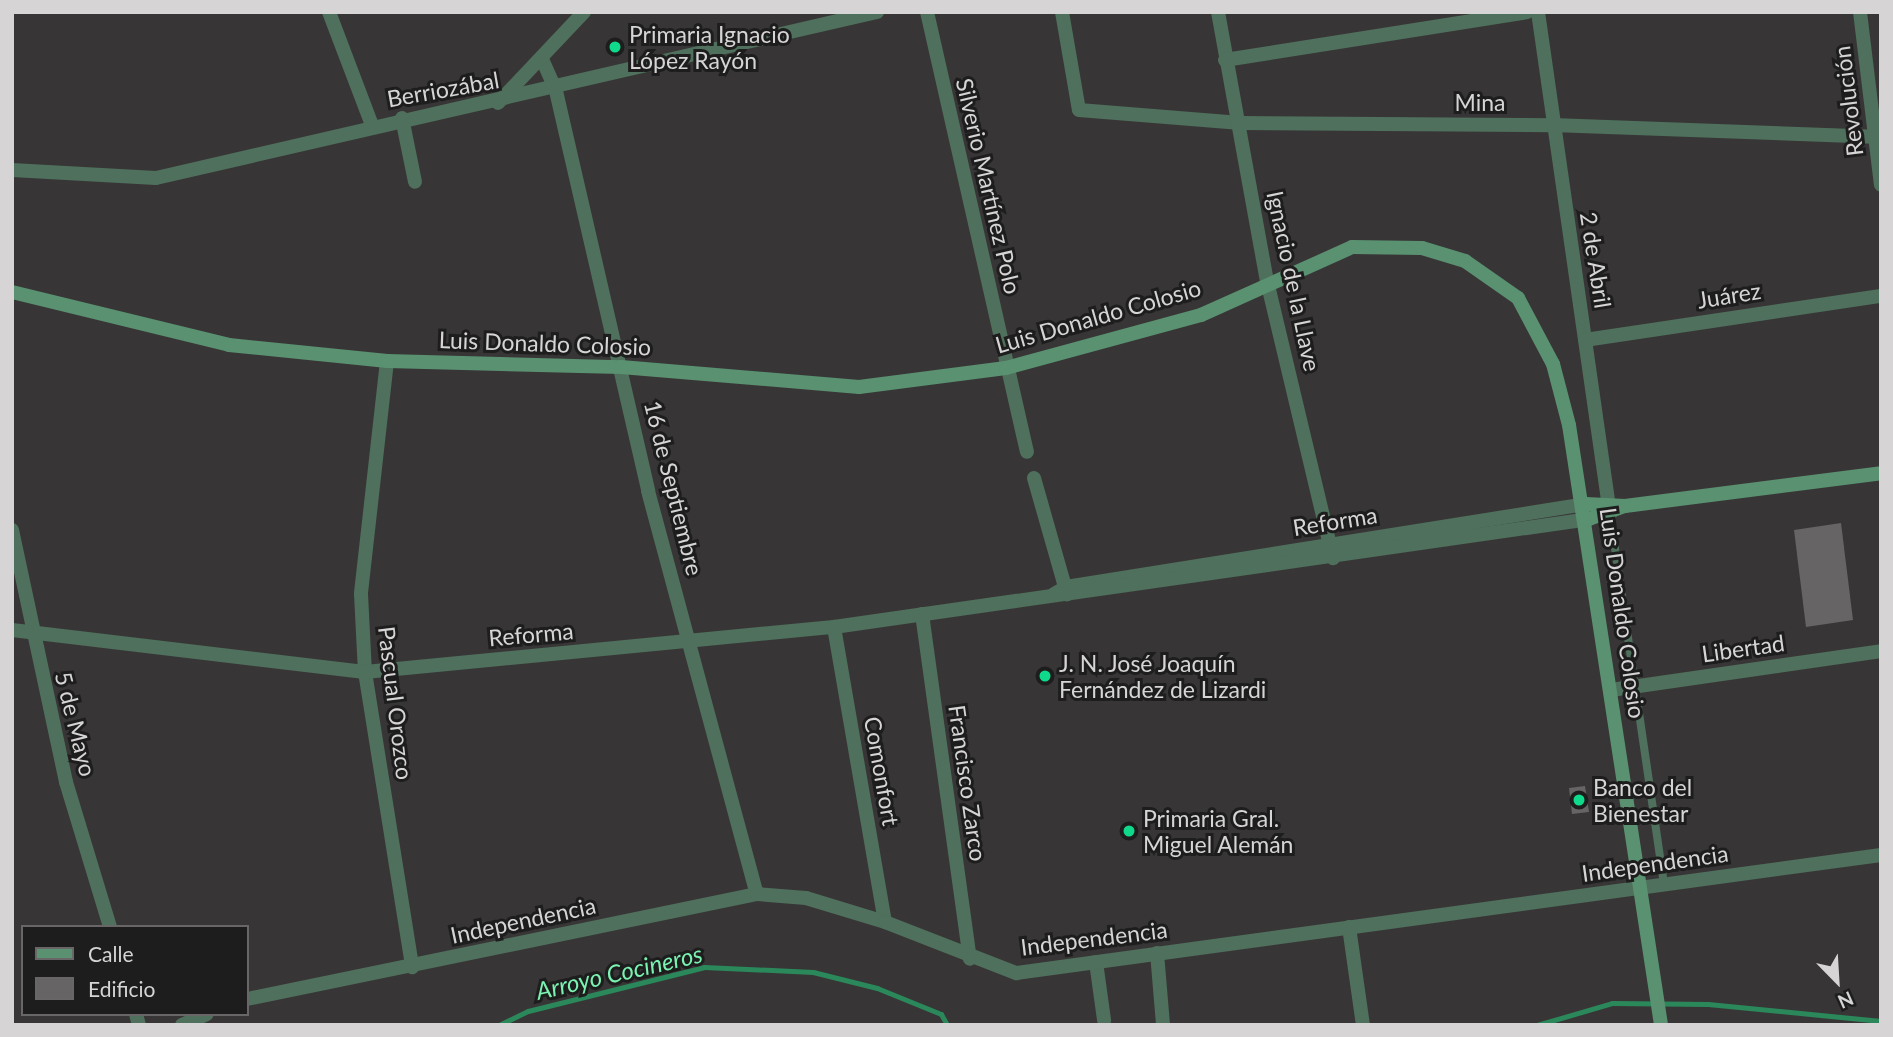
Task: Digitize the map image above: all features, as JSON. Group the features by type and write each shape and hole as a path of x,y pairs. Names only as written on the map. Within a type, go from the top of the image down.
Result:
{"main road":[{"name":"Luis Donaldo Colosio","path":"12,292 229,345 387,361 621,367 859,387 1006,368 1201,315 1267,281 1352,247 1388,244 1465,261 1518,298 1553,364 1587,512 1638,888 1661,1025"},
{"name":"Reforma","path":"1587,512 1881,473"}],"street":[{"path":"329,12 372,125"},
{"path":"497,104 584,12"},
{"name":"Berriozábal","path":"12,170 156,178 402,118 497,104 556,91 877,12"},
{"name":"Silverio Martínez Polo","path":"927,12 1027,452"},
{"name":"Mina","path":"1062,12 1079,110 1240,123 1552,125 1878,138"},
{"name":"Ignacio de la Llave","path":"1217,12 1240,123 1267,281 1332,552"},
{"path":"1225,60 1527,12"},
{"name":"2 de Abril","path":"1538,12 1552,125 1609,508"},
{"name":"Revolución","path":"1860,12 1878,138 1881,185"},
{"name":"16 de Septiembre","path":"542,58 556,91 621,367 757,894"},
{"path":"402,118 415,182"},
{"name":"Juárez","path":"1585,340 1881,296"},
{"name":"Pascual Orozco","path":"387,361 361,594 365,672 412,967"},
{"path":"1034,478 1063,593"},
{"name":"Reforma","path":"12,630 365,672 834,627 1587,512"},
{"name":"5 de Mayo","path":"12,530 30,632 109,925"},
{"name":"Francisco Zarco","path":"922,614 970,959"},
{"name":"Comonfort","path":"834,627 885,922"},
{"name":"Libertad","path":"1611,690 1881,651"},
{"name":"Independencia","path":"248,999 757,894 806,898 885,922 970,959 1016,973 1881,855"},
{"path":"1349,928 1363,1025"},
{"path":"1157,954 1163,1025"},
{"path":"1096,962 1104,1020"},
{"path":"182,1025 202,1016"}],"lane":[{"name":"Luis Donaldo Colosio","path":"1609,508 1664,884"}],"building":[{"path":"1841,523 1853,620 1806,627 1794,530"},
{"name":"Banco del Bienestar","path":"1585,786 1589,812 1572,814 1569,788"}],"waterway":[{"name":"Arroyo Cocineros","path":"499,1025 528,1011 704,967 813,972 877,988 941,1014 947,1025"},
{"name":"Arroyo Cocineros","path":"1537,1025 1612,1003 1708,1004 1881,1021"}],"place":[{"name":"Primaria Ignacio López Rayón","path":"615,47"},
{"name":"J. N. José Joaquín Fernández de Lizardi","path":"1045,676"},
{"name":"Banco del Bienestar","path":"1579,800"},
{"name":"Primaria Gral. Miguel Alemán","path":"1129,831"}]}
